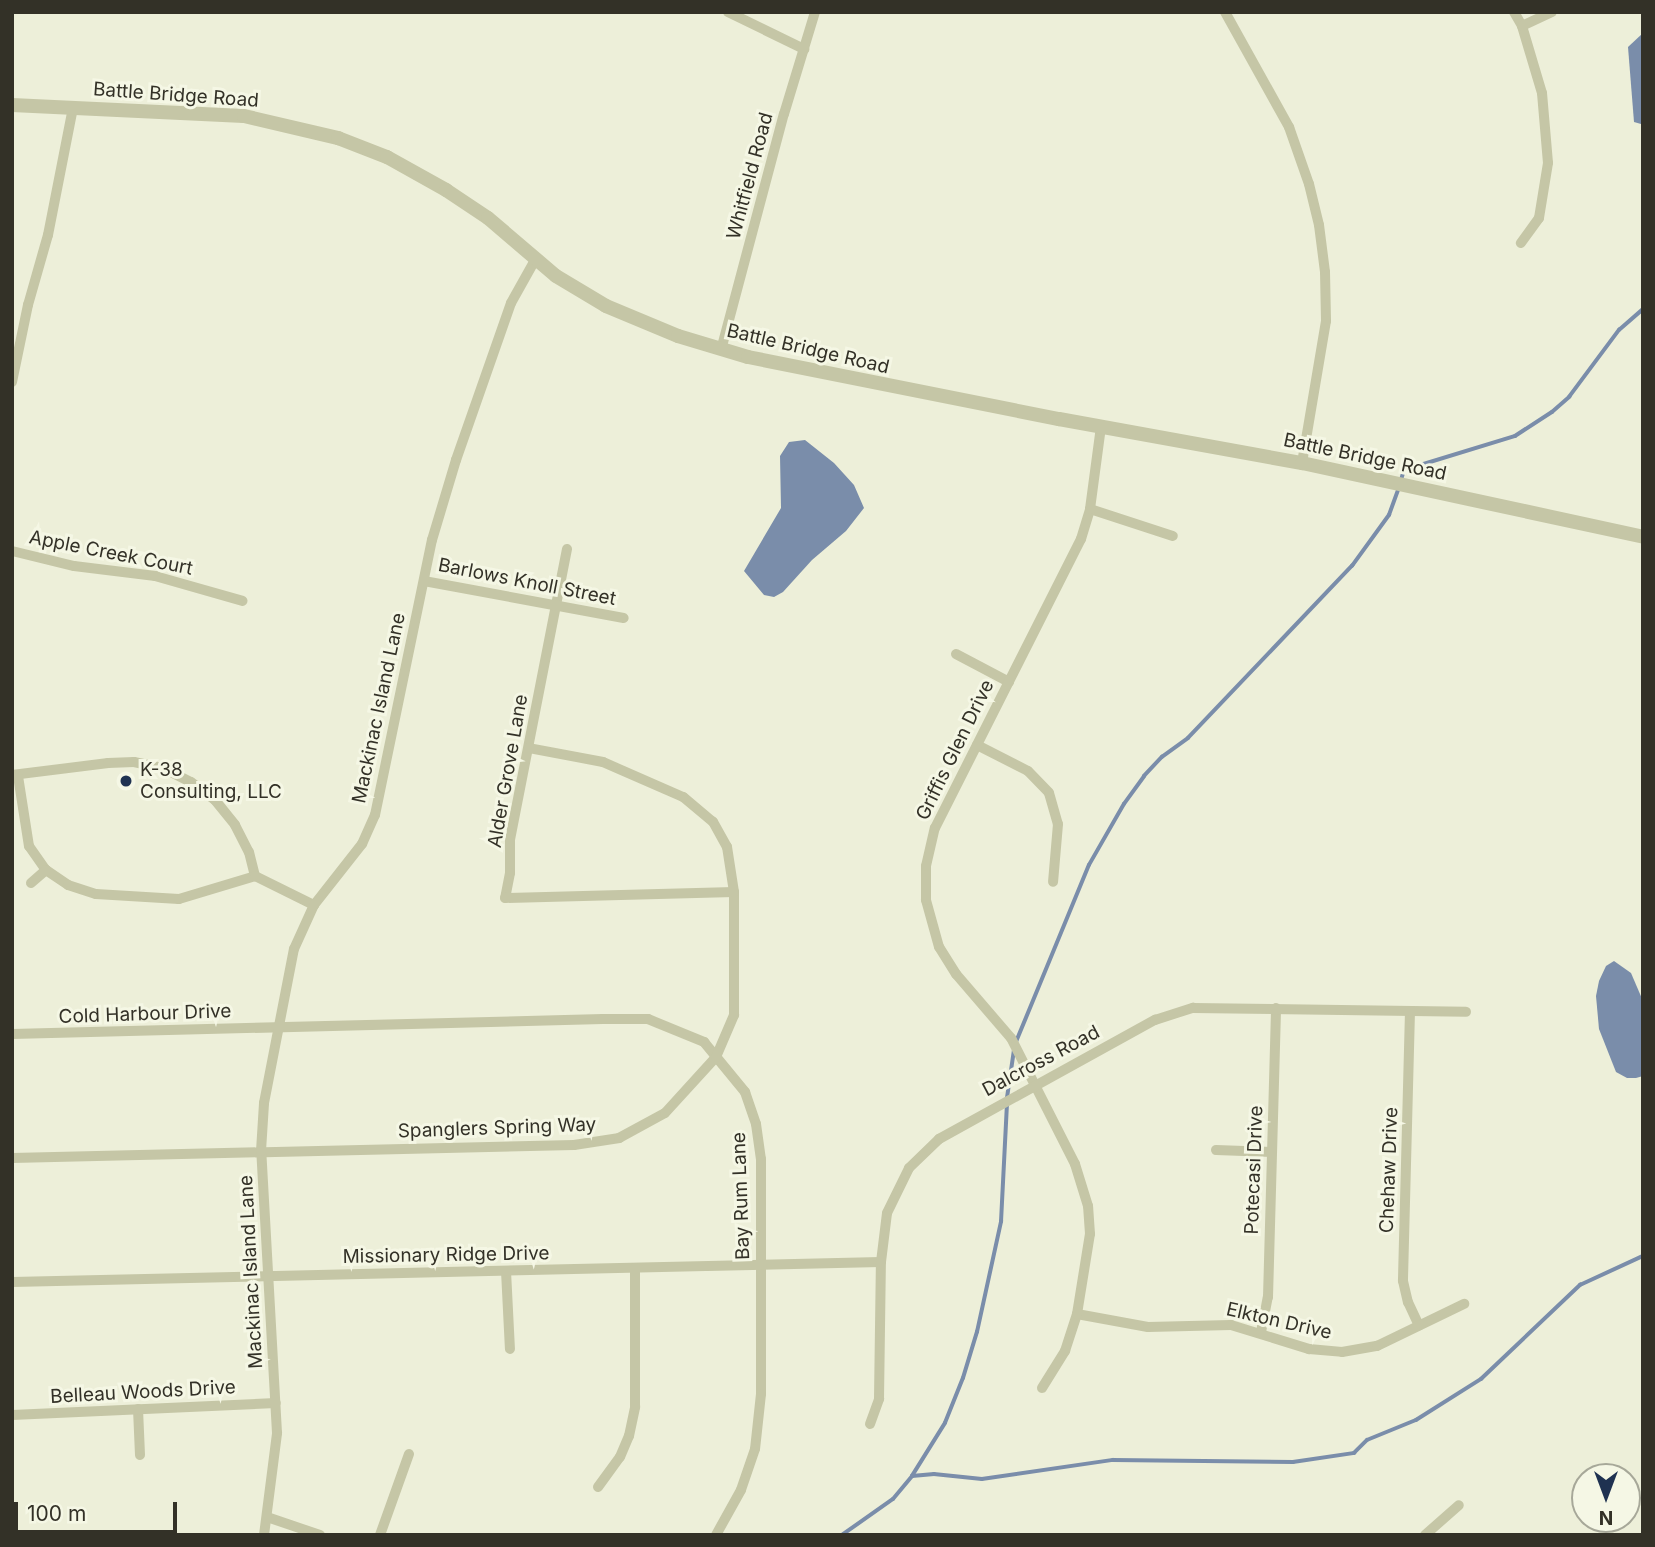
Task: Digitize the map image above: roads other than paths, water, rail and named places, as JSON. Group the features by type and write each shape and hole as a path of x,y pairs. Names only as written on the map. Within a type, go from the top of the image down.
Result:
{"street":[{"path":"728,12 804,49"},
{"name":"Whitfield Road","path":"722,350 815,12"},
{"path":"1225,12 1289,127 1310,184 1319,225 1325,272 1326,321 1302,463"},
{"path":"1514,12 1522,26 1542,93 1548,163 1539,218 1521,243"},
{"path":"1522,26 1552,12"},
{"name":"Battle Bridge Road","path":"12,105 244,116 338,138 387,157 446,190 488,218 570,286 606,306 722,350 794,368 1302,463 1643,537"},
{"path":"12,382 28,305 48,235 72,108"},
{"name":"Mackinac Island Lane","path":"264,1535 276,1450 276,1403 261,1151 264,1103 294,949 314,905 362,844 375,815 424,581 456,460 511,303 536,260"},
{"name":"Griffis Glen Drive","path":"1042,1388 1065,1351 1077,1314 1090,1234 1088,1206 1075,1164 1006,1031 947,961 934,934 926,900 926,866 935,828 1081,539 1090,509 1101,427"},
{"path":"1090,509 1173,536"},
{"name":"Alder Grove Lane","path":"567,549 510,840 510,873 505,898 734,892"},
{"name":"Apple Creek Court","path":"12,551 74,566 155,576 243,601"},
{"name":"Barlows Knoll Street","path":"424,581 624,618"},
{"path":"956,654 1009,682"},
{"path":"977,745 1028,771 1049,793 1058,824 1053,882"},
{"name":"Spanglers Spring Way","path":"12,1158 574,1145 606,1142 635,1131 658,1118 716,1057 731,1027 736,1003 734,892 727,847 713,822 695,805 603,762 529,748"},
{"path":"255,876 249,852 236,825 215,800 191,782 163,768 134,762 108,763 15,776 29,846 47,870 68,886 96,894 150,900 179,899 255,876 314,905"},
{"path":"31,883 47,870"},
{"name":"Dalcross Road","path":"870,1424 880,1388 881,1262 890,1206 899,1184 923,1152 955,1128 1155,1020 1193,1007 1466,1012"},
{"name":"Potecasi Drive","path":"1261,1332 1268,1297 1276,1008"},
{"name":"Chehaw Drive","path":"1410,1011 1403,1281 1408,1302 1419,1326"},
{"name":"Bay Rum Lane","path":"278,1027 648,1019 704,1042 745,1092 758,1133 761,1394 755,1449 741,1490 716,1535"},
{"name":"Cold Harbour Drive","path":"12,1034 278,1027"},
{"path":"1216,1150 1272,1152"},
{"name":"Missionary Ridge Drive","path":"12,1282 881,1262"},
{"path":"598,1487 620,1457 629,1436 635,1407 635,1268"},
{"path":"506,1271 510,1349"},
{"name":"Elkton Drive","path":"1077,1314 1126,1325 1214,1324 1261,1332 1309,1349 1342,1352 1377,1346 1464,1304"},
{"name":"Belleau Woods Drive","path":"12,1415 276,1403"},
{"path":"138,1409 139,1455"},
{"path":"380,1535 409,1454"},
{"path":"1425,1535 1460,1504"},
{"path":"267,1517 320,1535"}],"water":[{"path":"1643,33 1641,124 1634,122 1628,47"},
{"path":"805,440 834,463 854,485 864,508 846,531 812,560 783,592 774,597 764,595 744,571 781,508 780,456 789,442"},
{"path":"1614,961 1631,973 1643,1001 1643,1076 1636,1078 1627,1078 1616,1072 1599,1029 1596,996 1599,981 1606,966"}],"waterway":[{"path":"1401,480 1404,470 1515,436 1552,412 1569,397 1619,330 1643,309"},
{"path":"1016,1042 1089,865 1124,804 1162,757 1188,738 1352,566 1389,515 1399,487"},
{"path":"1007,1098 1014,1050"},
{"path":"842,1535 893,1499 912,1476 945,1423 963,1378 977,1332 1001,1222 1007,1105"},
{"path":"912,1476 934,1474 982,1479 1113,1460 1293,1462 1354,1453 1367,1440 1416,1420 1481,1379 1580,1285 1643,1256"}],"place":[{"name":"K-38 Consulting, LLC","path":"126,781"}]}
